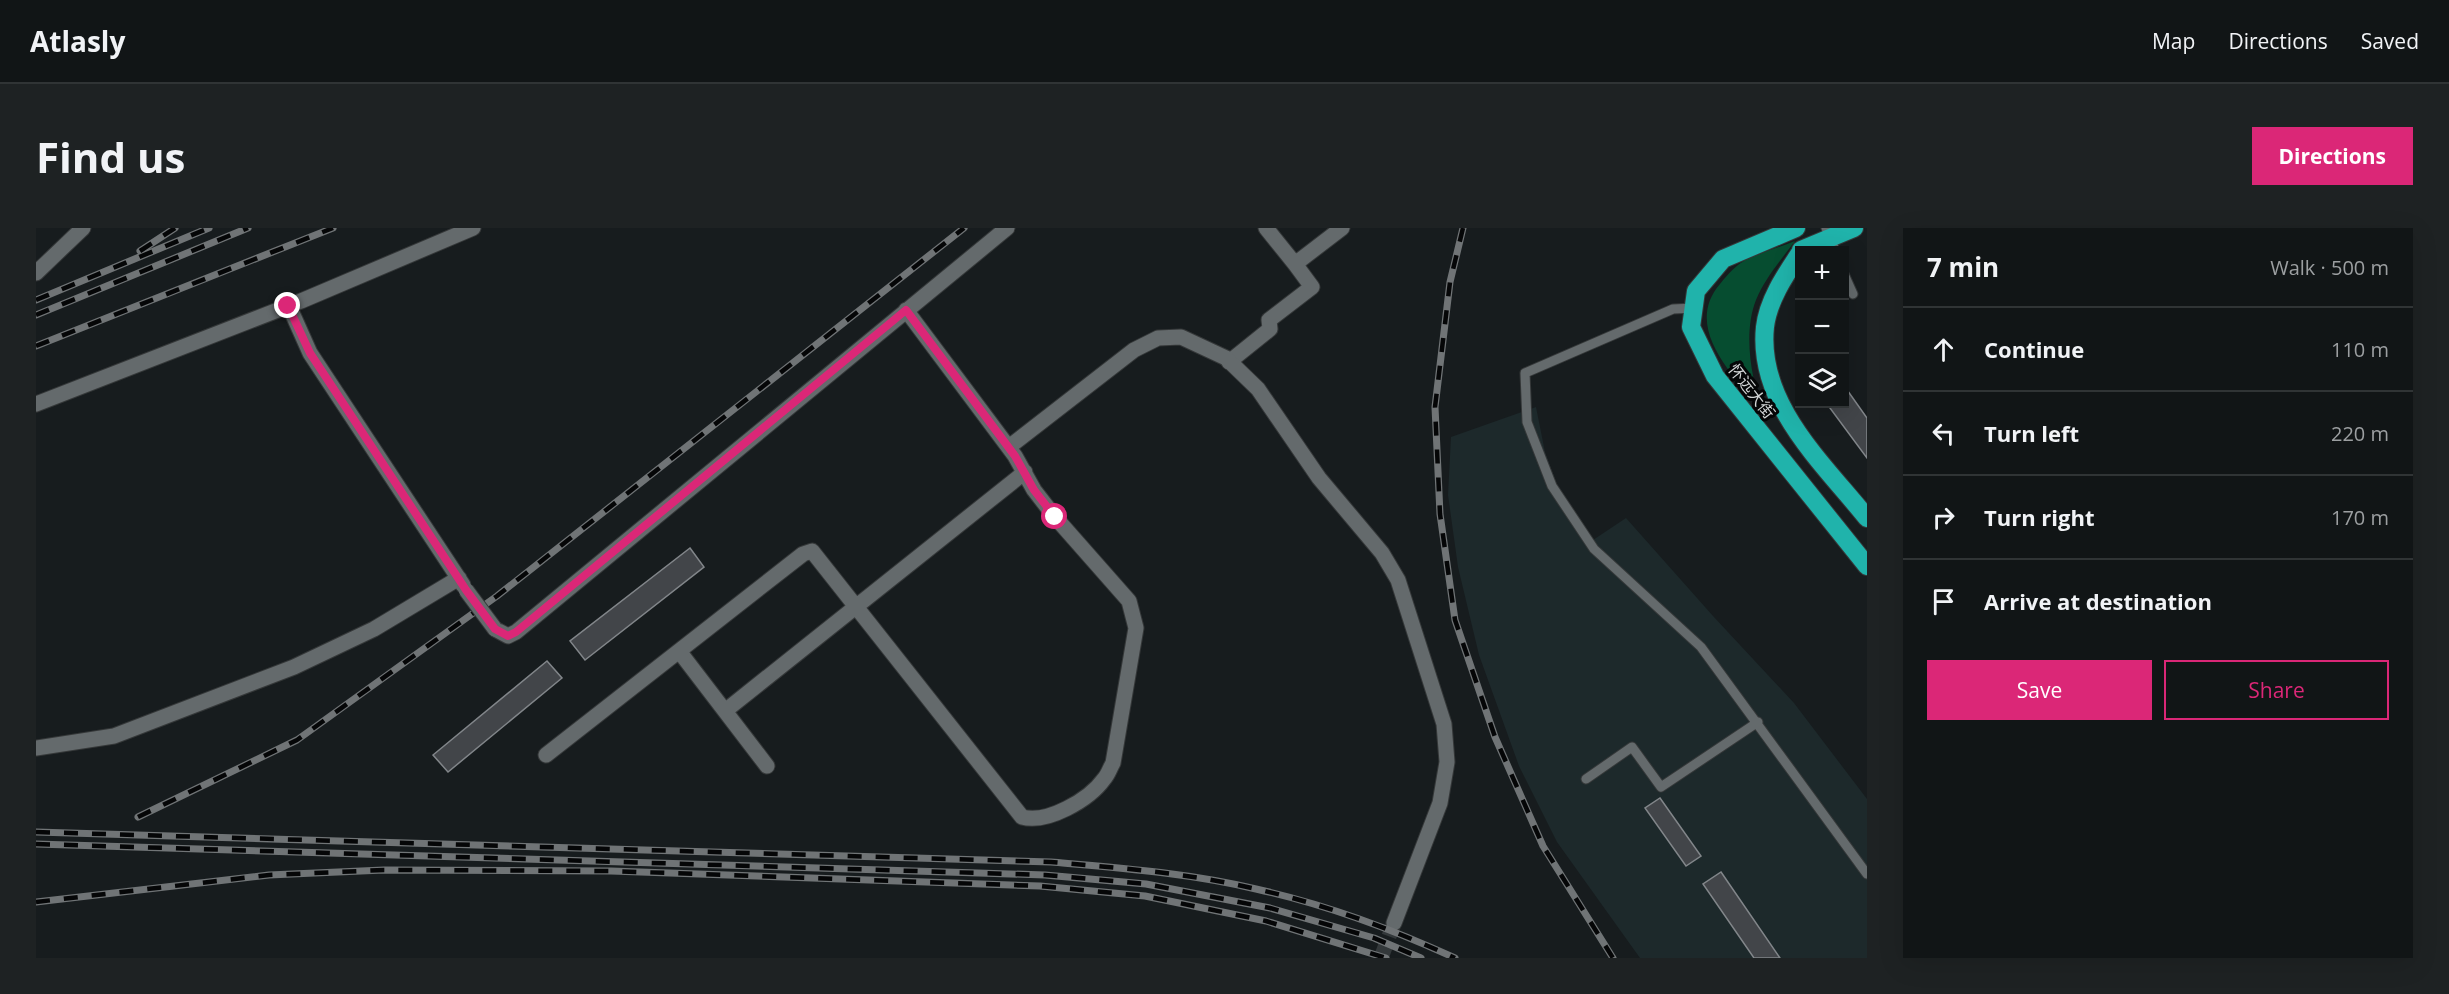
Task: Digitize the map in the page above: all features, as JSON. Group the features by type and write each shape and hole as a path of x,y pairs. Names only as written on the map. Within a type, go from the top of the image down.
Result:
{"highway":[{"name":"怀远大街","path":"1795,228 1723,259 1696,291 1691,327 1715,376 1867,566"},
{"path":"1813,246 1854,228"},
{"name":"怀远大街","path":"1795,259 1779,285 1765,326 1768,377 1788,419 1867,518"}],"street":[{"path":"36,273 83,228"},
{"path":"36,404 288,306 473,228"},
{"path":"288,306 310,353 463,584 495,629 508,636 516,632 1007,228"},
{"path":"1230,362 1270,329 1269,320 1312,287 1266,228"},
{"path":"1295,264 1342,228"},
{"path":"546,755 803,554 812,550 1022,817 1033,820 1057,812 1084,797 1104,780 1113,763 1136,628 1129,601 1055,517 1009,447 906,310"},
{"path":"1009,447 1134,350 1158,338 1181,337 1230,362 1258,389 1319,478 1382,553 1398,580 1444,724 1447,762 1440,803 1394,923"},
{"path":"724,711 1024,472"},
{"path":"36,748 114,736 294,667 463,584"},
{"path":"679,651 766,766"}],"lane":[{"path":"1849,284 1853,294"},
{"path":"1694,308 1673,309 1525,373 1527,422 1552,486 1594,549 1701,647 1867,874"},
{"path":"1586,779 1632,747 1661,787 1758,722"}],"shaded area":[{"path":"1536,407 1545,452 1559,490 1593,540 1626,518 1794,703 1867,799 1867,958 1640,958 1557,842 1519,766 1479,655 1458,567 1448,495 1451,437"}],"green space":[{"path":"1795,241 1764,284 1752,313 1750,356 1755,385 1763,411 1727,368 1717,352 1710,335 1707,318 1710,301 1723,280 1743,261"}],"building":[{"path":"1849,393 1867,418 1867,458 1830,408 1849,408"},
{"path":"690,548 704,567 585,660 570,641"},
{"path":"547,661 562,678 448,772 433,755"},
{"path":"1660,798 1701,856 1686,866 1645,808"},
{"path":"1721,872 1780,958 1754,958 1703,884"}],"tunnel":[{"path":"1381,958 1394,923"}],"railway":[{"path":"140,251 175,228"},
{"path":"36,300 209,228"},
{"path":"36,315 248,228"},
{"path":"36,346 333,228"},
{"path":"138,817 297,740 497,596 964,228"},
{"path":"1463,228 1450,282 1435,407 1440,514 1455,620 1495,737 1543,846 1613,958"},
{"path":"36,832 1051,862 1103,866 1231,883 1281,895 1357,918 1455,958"},
{"path":"36,844 1045,875 1146,884 1270,908 1374,938 1421,958"},
{"path":"36,902 269,875 384,870 611,871 1040,886 1145,896 1266,921 1386,958"}],"route":[{"path":"288,306 310,353 466,590 495,629 508,636 516,632 776,420 906,310 1015,456 1034,490 1055,517"}]}
